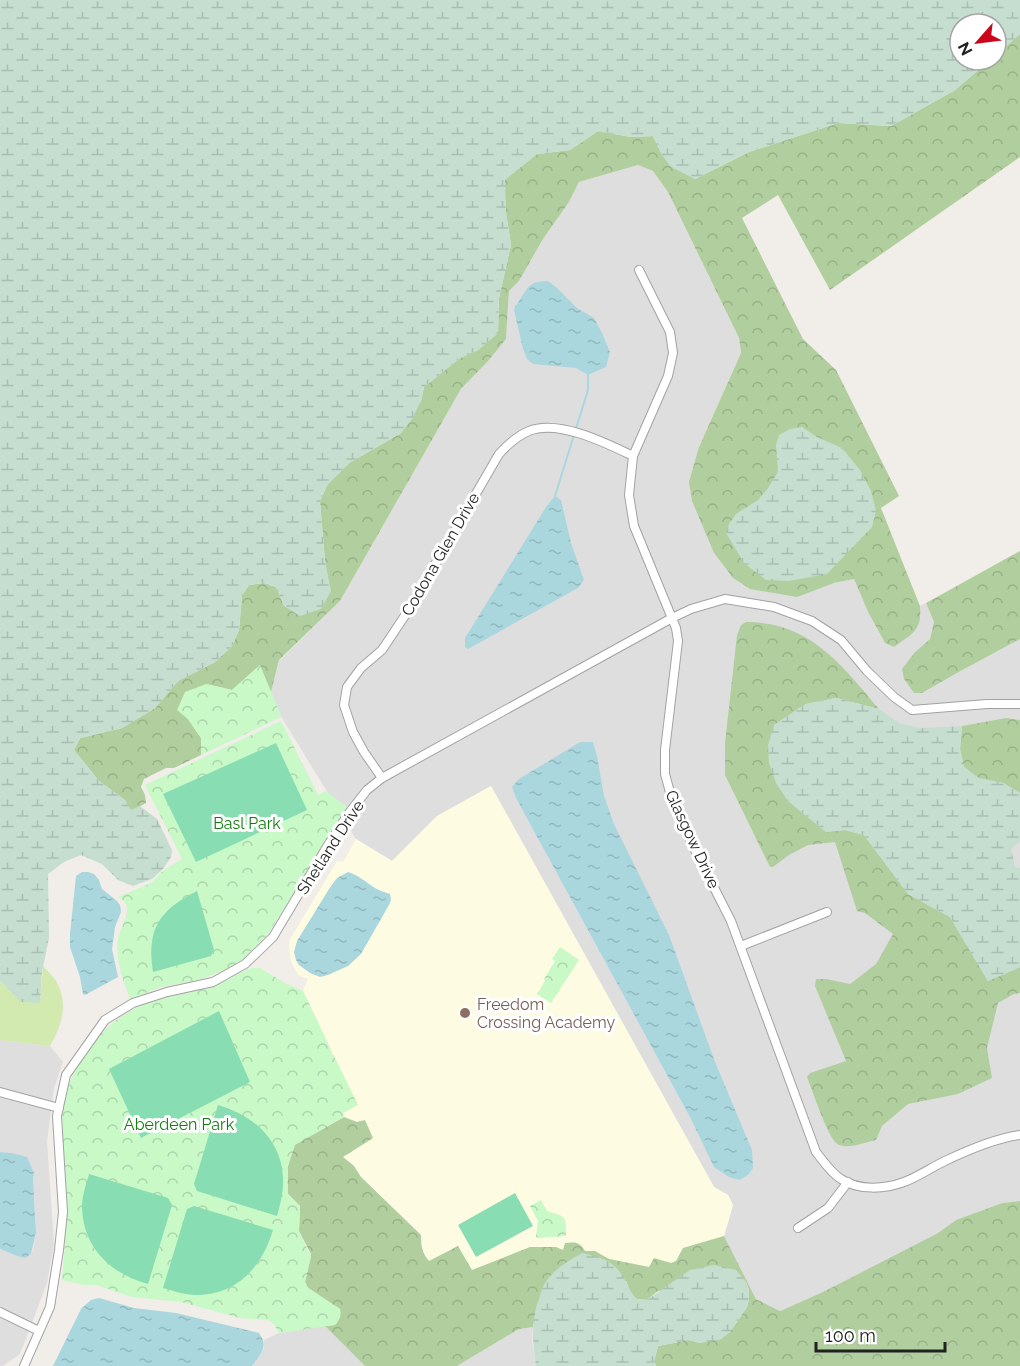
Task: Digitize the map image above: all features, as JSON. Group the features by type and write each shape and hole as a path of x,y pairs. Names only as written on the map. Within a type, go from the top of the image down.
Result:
{"street":[{"name":"Glasgow Drive","path":"639,270 670,332 673,352 668,376 633,456 629,495 634,526 676,628 678,640 665,750 665,774 671,796 693,846 727,911 741,946 816,1152 828,1168 842,1180 857,1186 880,1188 904,1182 947,1160 996,1141 1020,1135"},
{"name":"Codona Glen Drive","path":"382,778 353,732 344,705 347,687 361,668 382,650 408,611 499,454 513,439 531,430 555,427 604,442 633,456"},
{"name":"Shetland Drive","path":"24,1366 50,1307 59,1250 63,1212 57,1116 66,1075 105,1020 133,1003 167,992 213,982 245,964 273,937 349,813 367,790 382,778 672,618 691,609 725,600 774,607 812,621 841,640 867,671 894,697 912,710 987,704 1020,704"},
{"path":"741,946 827,912"},
{"path":"0,1092 59,1108"},
{"path":"798,1228 828,1208 848,1182"},
{"path":"0,1312 39,1331"}],"shaded area":[{"path":"638,165 653,171 668,192 739,338 741,353 699,447 714,553 733,578 750,589 834,583 854,579 885,643 894,647 921,617 920,606 926,603 934,622 930,639 915,652 922,693 1020,639 1020,1201 1002,1203 956,1220 938,1233 823,1292 780,1311 756,1299 724,1236 733,1205 728,1195 714,1187 491,786 437,816 392,861 356,839 282,718 271,692 279,661 340,601 461,389 506,339 509,291 519,281 543,239 569,202 579,182"},
{"name":"Freedom Crossing Academy","path":"491,786 714,1187 728,1195 733,1205 724,1236 683,1248 676,1261 671,1263 650,1267 609,1259 595,1251 530,1247 472,1271 429,1261 421,1246 421,1235 343,1157 373,1138 360,1120 357,1122 344,1117 342,1113 357,1105 303,991 308,979 298,975 291,961 290,939 337,861 343,862 356,839 392,861 437,816"},
{"path":"0,1040 50,1046 63,1062 54,1088 47,1141 54,1244 47,1283 20,1354 3,1366 0,1366 0,1249 17,1256 28,1256 33,1250 36,1233 34,1173 12,1153 0,1152"},
{"path":"325,1326 365,1366 252,1366 264,1348 264,1340 279,1333"},
{"path":"533,1327 532,1341 536,1366 457,1366 519,1329"}],"green space":[{"path":"0,0 1020,0 1020,34 1008,44 1008,12 948,12 948,72 976,72 955,90 891,126 838,123 749,152 695,179 671,167 653,136 631,137 598,131 570,150 537,154 505,180 506,213 511,245 499,298 498,333 478,350 460,358 424,387 421,401 412,419 401,433 349,463 327,485 320,502 325,561 331,591 321,609 300,616 284,606 276,587 264,583 249,585 242,596 239,630 232,646 215,662 178,681 155,708 122,728 80,738 74,750 99,781 125,800 131,810 140,806 157,819 172,850 171,857 152,879 133,886 118,880 102,864 81,855 64,862 48,874 49,938 42,972 40,1003 21,1002 0,981"},
{"path":"1020,34 1020,157 830,290 778,195 742,218 803,339 836,370 899,496 881,508 920,606 918,626 906,639 894,647 885,643 854,579 834,583 797,597 750,589 733,578 714,553 692,501 689,482 699,447 741,353 739,338 668,192 653,171 638,165 579,182 569,202 543,239 519,281 509,291 506,339 461,389 340,601 279,660 271,692 259,666 232,690 206,684 178,709 201,738 201,755 144,779 141,787 146,803 131,811 125,800 99,781 74,750 80,738 122,728 155,708 178,681 215,662 232,646 239,630 242,595 249,585 264,583 276,587 284,606 330,591 320,502 327,485 349,463 401,433 421,401 424,387 460,358 478,350 498,333 499,298 511,245 504,180 537,154 570,150 598,131 631,137 653,136 662,155 695,179 749,152 838,123 891,126 955,90 976,72 1008,72 1008,44"},
{"path":"802,427 817,437 842,448 860,470 871,491 876,511 872,527 827,574 789,581 766,580 744,563 726,533 736,514 758,500 778,472 776,445 779,435 790,429"},
{"path":"1020,551 1020,639 922,693 914,693 904,679 902,669 915,652 930,639 934,622 926,603"},
{"path":"746,622 769,624 788,629 806,638 837,662 879,709 836,698 806,704 774,725 788,801 826,832 845,830 864,835 908,894 950,917 988,981 1020,967 1020,993 998,1003 987,1048 992,1078 958,1094 908,1104 882,1126 876,1140 858,1145 843,1146 835,1142 830,1135 807,1077 810,1073 846,1061 815,986 816,979 850,984 876,964 893,934 865,913 857,911 835,842 808,845 770,867 725,775 725,743 737,635 741,625"},
{"path":"260,665 282,718 201,755 201,738 188,719 177,710 185,692 206,684 232,690"},
{"path":"836,698 879,709 899,723 920,728 962,726 960,749 964,767 979,778 1003,783 1020,793 1020,841 1011,849 1015,867 1020,868 1020,967 988,981 950,917 908,894 864,835 845,830 826,832 788,801 776,783 769,763 768,745 774,726 806,704"},
{"path":"1006,718 1020,720 1020,793 1003,783 979,779 964,767 960,749 962,726"},
{"name":"Basl Park","path":"281,721 318,795 326,791 347,807 268,934 243,959 225,970 198,980 161,987 130,999 120,969 117,947 127,907 118,897 151,883 164,870 182,859 145,785"},
{"path":"276,743 307,810 196,862 163,794"},
{"path":"197,891 214,950 211,956 153,972 152,943 158,922 174,905"},
{"path":"560,947 579,960 551,1003 537,994 555,961 552,959"},
{"path":"43,966 56,981 63,1006 61,1022 50,1046 0,1040 0,981 21,1002 40,1002"},
{"name":"Aberdeen Park","path":"252,968 260,968 303,991 358,1105 343,1113 344,1117 295,1145 288,1166 288,1194 300,1206 299,1231 311,1257 305,1282 308,1288 340,1309 340,1318 335,1325 279,1333 274,1324 268,1320 240,1318 181,1302 132,1297 96,1285 62,1280 65,1215 61,1121 69,1086 85,1053 110,1026 140,1006 212,986"},
{"path":"219,1011 250,1082 141,1138 109,1069"},
{"path":"218,1105 244,1116 265,1133 273,1143 282,1168 283,1183 277,1216 197,1191 194,1184"},
{"path":"344,1117 357,1122 365,1120 373,1138 343,1157 421,1235 422,1249 429,1261 458,1246 472,1270 530,1247 556,1247 563,1250 565,1243 577,1243 585,1251 595,1251 609,1259 649,1267 654,1258 671,1263 676,1261 683,1248 724,1236 756,1299 780,1311 823,1292 938,1233 956,1220 1002,1203 1020,1201 1020,1366 656,1366 654,1361 658,1346 689,1340 700,1343 730,1332 747,1307 749,1290 746,1282 658,1291 647,1300 637,1299 631,1294 626,1281 537,1305 533,1327 519,1329 457,1366 365,1366 325,1326 334,1325 340,1309 308,1288 305,1282 311,1254 299,1231 300,1206 288,1194 288,1166 294,1145"},
{"path":"89,1174 168,1198 172,1205 148,1284 122,1274 111,1266 94,1247 84,1222 82,1207"},
{"path":"515,1193 533,1226 476,1257 458,1225"},
{"path":"541,1200 547,1211 558,1214 565,1220 565,1236 536,1237 538,1221 530,1206"},
{"path":"194,1206 273,1230 255,1267 235,1284 211,1294 188,1294 163,1288 187,1209"},
{"path":"582,1253 603,1259 618,1269 637,1299 647,1300 690,1270 714,1265 736,1270 746,1282 749,1290 747,1307 730,1332 720,1340 700,1343 689,1340 658,1346 654,1361 656,1366 536,1366 534,1322 543,1287 557,1269"}],"water":[{"path":"548,281 577,308 594,318 610,352 606,367 588,375 576,368 533,364 527,359 514,310 530,286 536,282"},
{"path":"555,496 561,500 571,543 584,580 578,588 468,649 465,647 465,638"},
{"path":"580,742 593,742 604,796 614,824 669,935 715,1062 752,1150 753,1168 748,1175 739,1180 729,1177 714,1167 690,1117 512,787 519,779"},
{"path":"82,872 94,874 102,889 120,905 121,912 115,927 112,949 118,977 85,995 70,947 76,876"},
{"path":"348,872 390,894 391,900 361,954 348,966 320,977 299,965 294,952 297,941 329,889 337,878"},
{"path":"0,1152 27,1157 34,1173 36,1233 31,1254 25,1258 0,1249"},
{"path":"99,1298 134,1308 176,1313 259,1333 264,1346 263,1350 252,1366 53,1366 81,1309 91,1300"}],"waterway":[{"path":"555,496 588,390 588,375"}],"place":[{"name":"Freedom Crossing Academy","path":"465,1013"}]}
